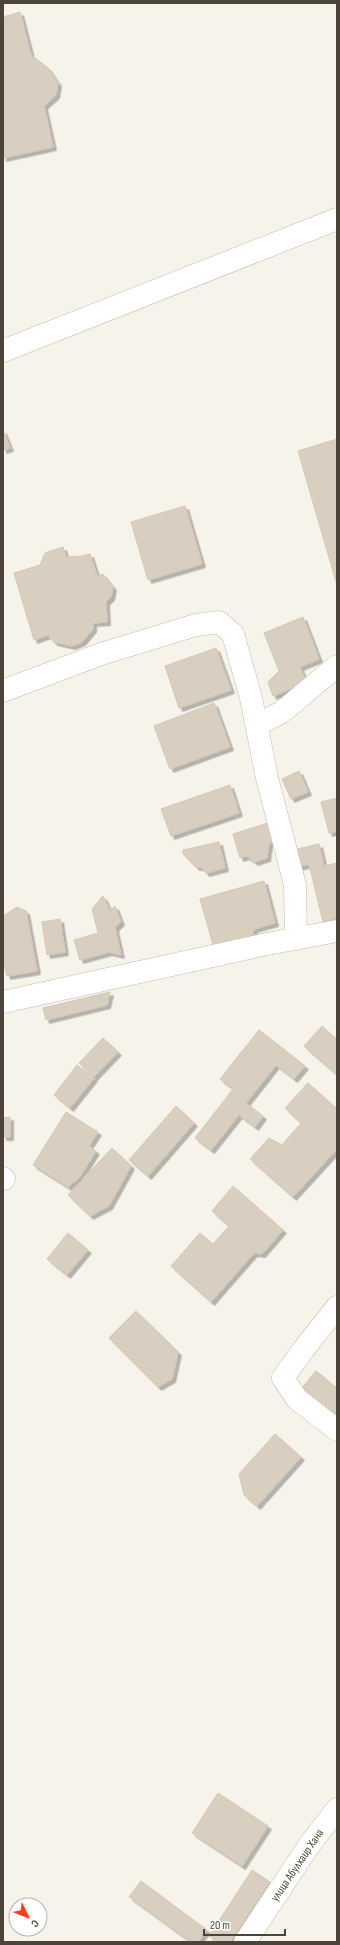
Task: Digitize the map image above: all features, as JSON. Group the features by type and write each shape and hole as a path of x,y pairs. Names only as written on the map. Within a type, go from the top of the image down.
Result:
{"street":[{"path":"3,351 337,219"},
{"path":"3,691 101,654 196,625 219,622 233,634 257,725 267,778 295,886 296,939"},
{"path":"257,725 282,712 337,666"},
{"path":"3,1002 337,931"},
{"path":"337,1307 283,1378 297,1399 337,1430"},
{"name":"улица Абулхаир Хана","path":"245,1942 310,1844 337,1809"}],"building":[{"path":"20,12 31,55 48,68 58,83 56,95 44,106 53,147 3,158 3,17"},
{"path":"3,430 10,448 3,450"},
{"path":"337,439 337,585 298,451"},
{"path":"185,506 202,564 148,580 131,522"},
{"path":"63,547 66,557 90,554 97,576 103,574 113,587 111,597 106,602 107,622 93,623 93,629 82,642 72,646 54,642 48,635 34,640 14,573 40,565 45,553"},
{"path":"303,617 319,659 300,667 306,683 273,696 268,682 279,671 264,633"},
{"path":"216,648 231,690 179,708 165,666"},
{"path":"214,703 230,747 170,769 154,726"},
{"path":"299,771 308,792 291,799 282,779"},
{"path":"230,785 239,813 171,836 161,809"},
{"path":"337,798 337,831 329,833 321,802"},
{"path":"271,822 277,841 269,843 267,858 255,862 246,856 240,858 233,834"},
{"path":"219,842 225,868 206,873 201,867 196,867 183,854 183,850"},
{"path":"319,844 324,866 337,863 337,918 323,922 309,864 298,867 293,850"},
{"path":"264,881 275,923 254,929 252,938 214,948 200,899"},
{"path":"103,896 110,911 115,906 121,922 115,928 121,955 109,952 80,960 74,940 98,933 92,909"},
{"path":"17,907 26,911 37,971 7,976 3,960 3,916"},
{"path":"60,919 65,952 47,955 42,922"},
{"path":"110,992 107,1005 46,1020 43,1008"},
{"path":"322,1026 337,1040 337,1075 304,1046"},
{"path":"259,1030 305,1066 294,1079 276,1065 246,1103 263,1116 255,1127 239,1115 211,1150 195,1138 233,1089 220,1079"},
{"path":"103,1038 118,1052 94,1077 79,1063"},
{"path":"77,1065 94,1078 70,1108 54,1095"},
{"path":"308,1083 337,1109 337,1149 293,1197 250,1159 269,1138 282,1145 301,1123 285,1108"},
{"path":"176,1106 194,1123 148,1176 129,1160"},
{"path":"66,1112 98,1132 89,1146 96,1151 79,1178 68,1187 33,1165"},
{"path":"10,1117 10,1137 3,1137 3,1118"},
{"path":"112,1148 131,1166 109,1206 90,1216 68,1195"},
{"path":"233,1186 283,1230 262,1254 254,1253 211,1302 171,1266 200,1233 213,1244 229,1226 212,1211"},
{"path":"68,1233 88,1250 67,1275 47,1259"},
{"path":"136,1311 178,1352 172,1379 158,1387 109,1338"},
{"path":"316,1371 337,1388 337,1420 300,1390"},
{"path":"275,1434 301,1457 257,1506 244,1495 239,1474"},
{"path":"218,1793 268,1826 242,1866 192,1833"},
{"path":"252,1870 270,1882 230,1942 217,1942 209,1936"},
{"path":"141,1881 207,1930 198,1942 191,1942 129,1897"}]}
